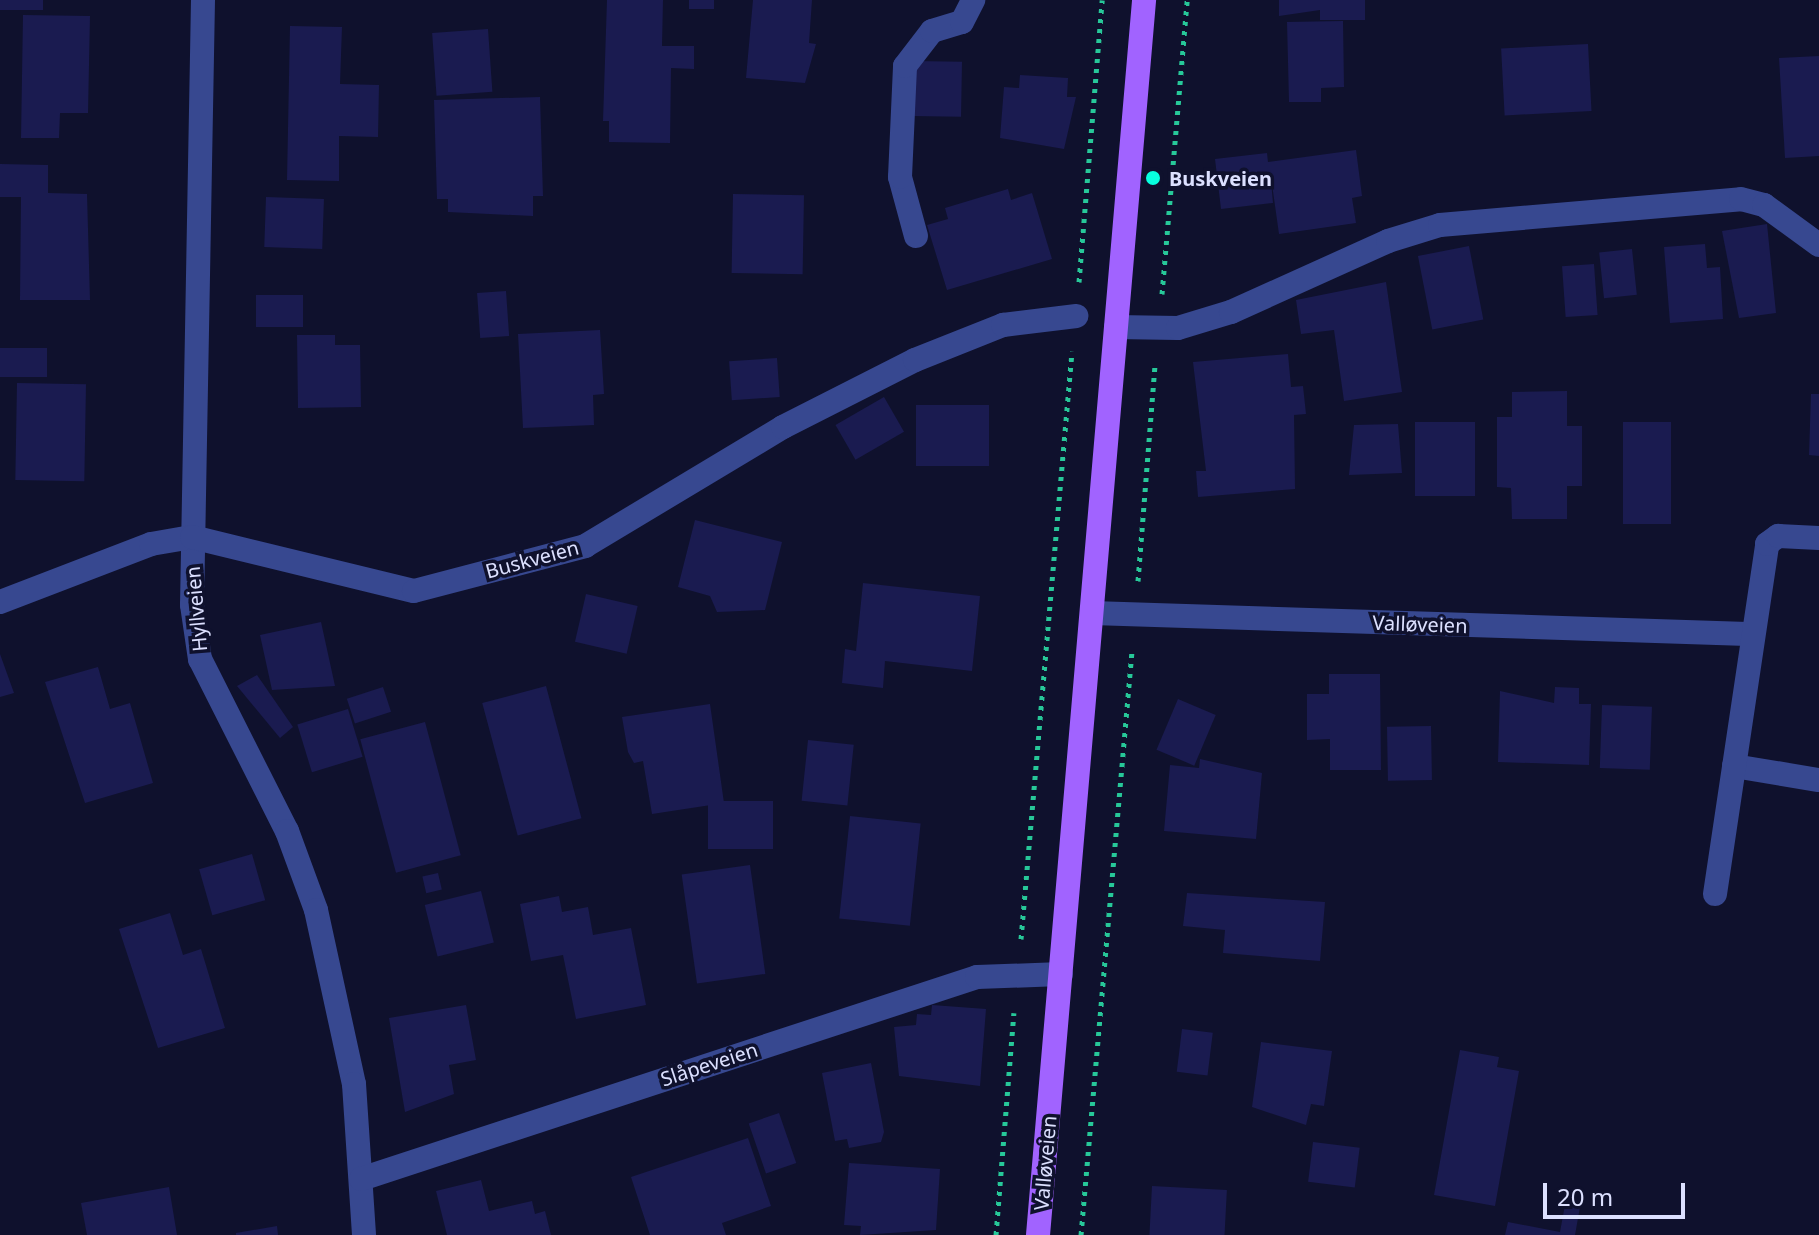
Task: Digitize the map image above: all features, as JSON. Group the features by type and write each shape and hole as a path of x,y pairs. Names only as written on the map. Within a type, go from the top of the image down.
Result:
{"main road":[{"name":"Valløveien","path":"1038,1235 1144,0"}],"street":[{"name":"Hyllveien","path":"203,0 192,537 200,659 287,831 316,910 354,1084 364,1235"},
{"path":"916,236 900,177 905,66 932,31 962,22 973,0"},
{"path":"1116,327 1178,328 1231,312 1388,241 1440,225 1741,199 1764,205 1819,245"},
{"name":"Buskveien","path":"0,602 151,544 192,537 414,591 585,546 783,427 915,360 1003,325 1076,316"},
{"path":"1715,894 1734,766 1748,634 1770,539 1819,538"},
{"name":"Valløveien","path":"1092,613 1748,634"},
{"path":"1734,766 1819,780"},
{"name":"Slåpeveien","path":"361,1179 911,996 1018,972 1061,974"}],"path":[{"path":"996,1235 1102,0"}],"building":[{"path":"0,0 43,0 43,10 0,10"},
{"path":"607,0 663,0 662,46 694,46 694,69 671,68 670,143 609,142 609,121 603,121"},
{"path":"689,0 714,0 714,9 689,9"},
{"path":"753,0 812,0 809,43 816,44 805,83 746,78"},
{"path":"1279,0 1365,0 1365,20 1320,20 1320,10 1279,16"},
{"path":"23,15 90,16 88,113 60,113 59,138 21,138"},
{"path":"1343,21 1344,87 1321,88 1321,102 1289,102 1287,22"},
{"path":"290,26 342,27 340,84 379,85 378,137 339,136 339,181 287,180"},
{"path":"488,29 492,92 437,96 432,33"},
{"path":"1588,44 1592,111 1505,115 1501,49"},
{"path":"1819,56 1819,156 1785,158 1779,58"},
{"path":"913,61 962,62 961,117 912,116"},
{"path":"1020,75 1068,78 1067,97 1076,97 1064,149 1000,138 1004,87 1019,88"},
{"path":"540,97 543,196 533,196 533,216 448,212 448,199 437,199 434,100"},
{"path":"1356,150 1362,196 1352,198 1356,223 1279,234 1270,170 1273,203 1221,209 1215,159 1267,153 1268,162"},
{"path":"0,164 48,165 48,193 87,194 90,300 20,300 21,197 0,197"},
{"path":"1008,189 1011,200 1032,193 1052,259 947,290 927,225 948,219 945,208"},
{"path":"733,194 804,195 803,274 732,273"},
{"path":"266,197 324,199 322,249 264,247"},
{"path":"1767,224 1776,313 1739,318 1722,231"},
{"path":"1705,244 1707,268 1720,267 1723,319 1670,323 1664,247"},
{"path":"1469,246 1483,320 1432,330 1418,256"},
{"path":"1632,249 1637,295 1604,298 1599,252"},
{"path":"1594,264 1598,315 1566,317 1562,266"},
{"path":"1386,282 1402,392 1344,401 1334,330 1301,334 1296,300"},
{"path":"506,291 509,336 480,338 477,293"},
{"path":"256,295 303,295 303,327 256,327"},
{"path":"600,330 604,394 593,395 594,425 523,428 518,334"},
{"path":"297,335 335,335 335,345 360,345 361,407 298,408"},
{"path":"0,348 47,348 47,377 0,377"},
{"path":"1288,354 1291,387 1303,386 1306,414 1294,415 1295,489 1198,497 1196,471 1206,471 1193,362"},
{"path":"777,358 780,397 732,400 729,361"},
{"path":"17,383 86,384 84,481 15,480"},
{"path":"1567,391 1567,426 1582,426 1582,486 1567,486 1567,519 1512,519 1511,488 1497,487 1497,417 1512,417 1512,392"},
{"path":"1811,394 1819,394 1819,456 1809,455"},
{"path":"884,397 904,432 856,460 836,425"},
{"path":"916,405 989,405 989,466 916,466"},
{"path":"1415,422 1475,422 1475,496 1415,496"},
{"path":"1623,422 1671,422 1671,524 1623,524"},
{"path":"1398,424 1402,473 1349,475 1354,425"},
{"path":"695,520 782,542 765,610 717,612 710,596 678,587"},
{"path":"863,583 980,596 972,671 885,661 883,688 842,683 845,649 856,651"},
{"path":"586,594 638,606 627,654 575,642"},
{"path":"321,622 335,686 272,690 260,635"},
{"path":"0,654 14,693 0,697"},
{"path":"98,667 110,709 130,703 153,783 85,803 45,682"},
{"path":"1329,674 1380,674 1381,770 1330,770 1330,739 1307,740 1307,694 1329,694"},
{"path":"257,675 293,727 280,738 237,686"},
{"path":"546,686 581,818 518,835 482,703"},
{"path":"383,687 391,712 355,723 347,699"},
{"path":"1555,687 1579,688 1579,704 1591,704 1589,765 1498,762 1500,691 1554,703"},
{"path":"1178,699 1216,715 1194,766 1157,750"},
{"path":"710,704 724,803 652,814 643,761 634,763 628,752 622,717"},
{"path":"1602,705 1652,707 1650,770 1600,768"},
{"path":"348,709 363,757 312,772 297,724"},
{"path":"425,722 461,855 396,873 360,739"},
{"path":"1431,726 1432,780 1388,781 1387,727"},
{"path":"808,740 854,745 847,805 802,801"},
{"path":"1200,759 1262,773 1256,839 1164,831 1170,765 1199,768"},
{"path":"708,801 773,801 773,849 708,849"},
{"path":"850,816 921,823 910,926 839,918"},
{"path":"252,854 265,900 212,915 199,869"},
{"path":"750,865 765,974 697,984 682,875"},
{"path":"438,873 442,890 426,893 422,877"},
{"path":"481,891 494,942 438,956 425,905"},
{"path":"1187,893 1325,902 1320,961 1223,953 1225,930 1183,926"},
{"path":"559,896 562,912 588,907 593,935 631,928 646,1005 576,1019 563,955 531,961 520,904"},
{"path":"170,913 183,955 201,949 225,1028 158,1048 119,929"},
{"path":"466,1005 476,1060 449,1065 454,1094 405,1112 389,1018"},
{"path":"932,1005 986,1009 980,1086 899,1076 894,1027 916,1025 917,1014 931,1015"},
{"path":"1182,1029 1213,1033 1208,1075 1177,1072"},
{"path":"1261,1042 1332,1051 1324,1106 1311,1104 1306,1125 1252,1107"},
{"path":"1460,1050 1499,1057 1497,1067 1519,1071 1495,1206 1434,1195"},
{"path":"871,1063 884,1132 881,1142 849,1148 847,1139 835,1141 822,1073"},
{"path":"779,1113 796,1163 766,1174 749,1123"},
{"path":"748,1138 771,1206 722,1223 726,1235 650,1235 631,1177"},
{"path":"1313,1142 1360,1148 1355,1187 1308,1182"},
{"path":"849,1163 940,1169 936,1230 860,1235 861,1226 844,1225"},
{"path":"481,1180 489,1211 532,1201 535,1214 545,1211 551,1235 447,1235 436,1191"},
{"path":"1152,1186 1227,1190 1225,1235 1149,1235"},
{"path":"169,1187 177,1235 87,1235 81,1203"},
{"path":"1565,1205 1580,1207 1575,1235 1505,1235 1508,1222 1560,1232"},
{"path":"277,1226 278,1235 236,1235 236,1233"}],"place":[{"name":"Buskveien","path":"1153,178"}]}
